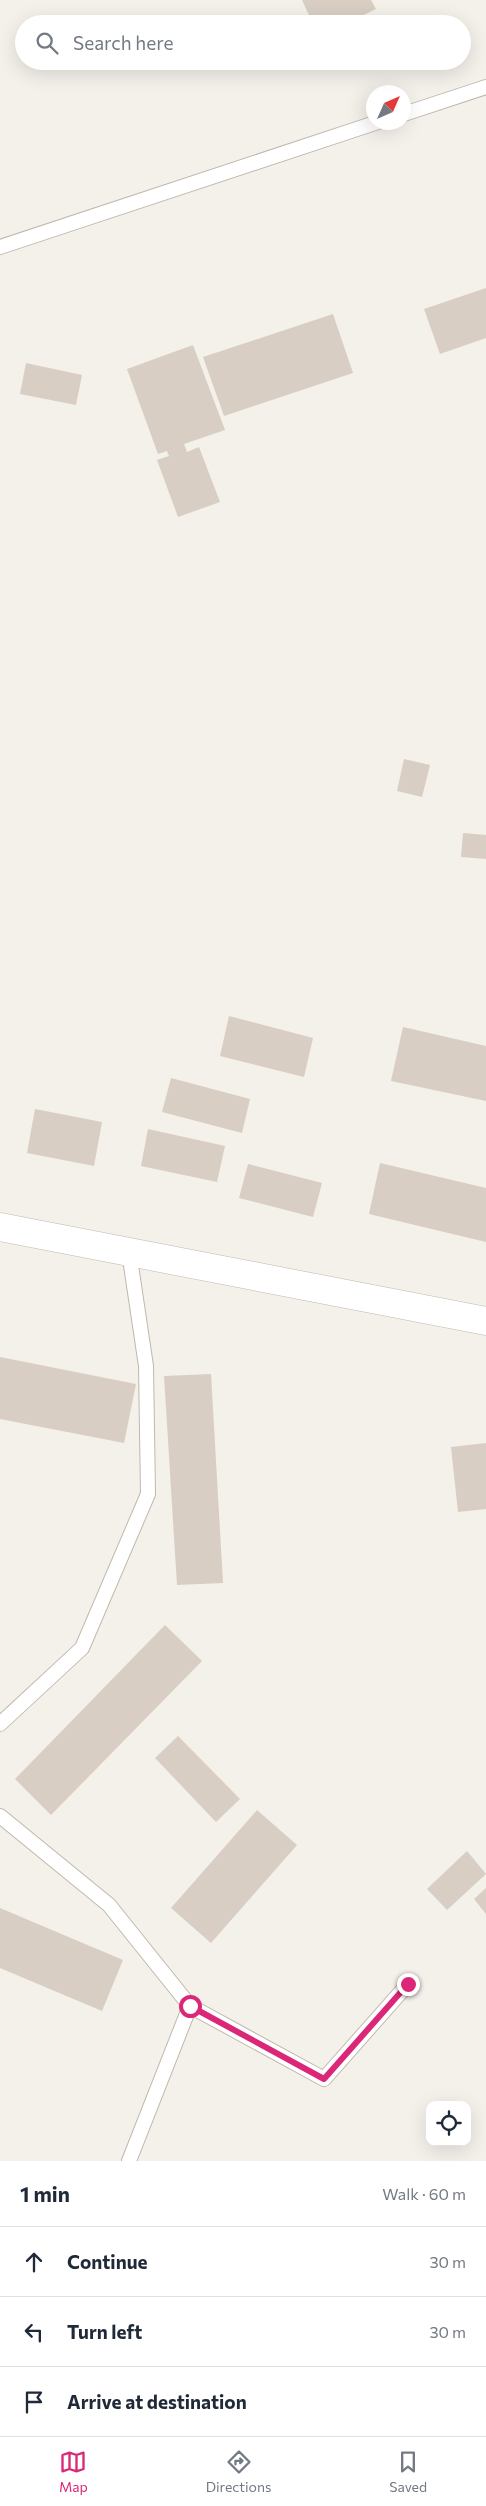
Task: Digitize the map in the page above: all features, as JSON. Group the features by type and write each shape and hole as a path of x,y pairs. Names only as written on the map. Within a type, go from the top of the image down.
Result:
{"street":[{"path":"0,1227 486,1321"}],"lane":[{"path":"411,112 486,87"},
{"path":"0,248 366,126"},
{"path":"0,1724 82,1648 148,1494 146,1366 129,1252"},
{"path":"0,1816 109,1905 190,2006 324,2079 408,1984"},
{"path":"129,2161 190,2006"}],"building":[{"path":"302,0 371,0 376,9 364,15 309,15"},
{"path":"486,288 486,338 440,354 424,309"},
{"path":"333,314 353,373 224,416 203,357"},
{"path":"193,345 225,430 184,444 187,452 199,447 220,502 178,517 157,460 169,456 167,451 158,454 127,369"},
{"path":"26,363 82,375 76,405 20,394"},
{"path":"404,759 430,765 422,797 397,791"},
{"path":"463,833 486,835 486,859 461,857"},
{"path":"229,1016 313,1038 304,1077 220,1056"},
{"path":"403,1027 486,1046 486,1101 391,1081"},
{"path":"171,1078 250,1099 242,1133 162,1112"},
{"path":"35,1109 102,1122 94,1166 27,1153"},
{"path":"148,1129 225,1146 217,1182 141,1166"},
{"path":"380,1163 486,1188 486,1242 369,1214"},
{"path":"248,1164 322,1183 313,1217 239,1198"},
{"path":"0,1357 136,1384 124,1443 0,1419"},
{"path":"211,1374 223,1583 177,1585 164,1376"},
{"path":"486,1443 486,1509 458,1512 451,1447"},
{"path":"165,1625 202,1661 51,1815 15,1779"},
{"path":"178,1736 240,1799 216,1822 155,1758"},
{"path":"257,1810 297,1845 211,1943 171,1908"},
{"path":"467,1851 486,1874 447,1910 427,1889"},
{"path":"486,1888 486,1914 474,1899"},
{"path":"0,1908 123,1960 102,2011 0,1968"}],"route":[{"path":"190,2006 324,2079 408,1984"}]}
